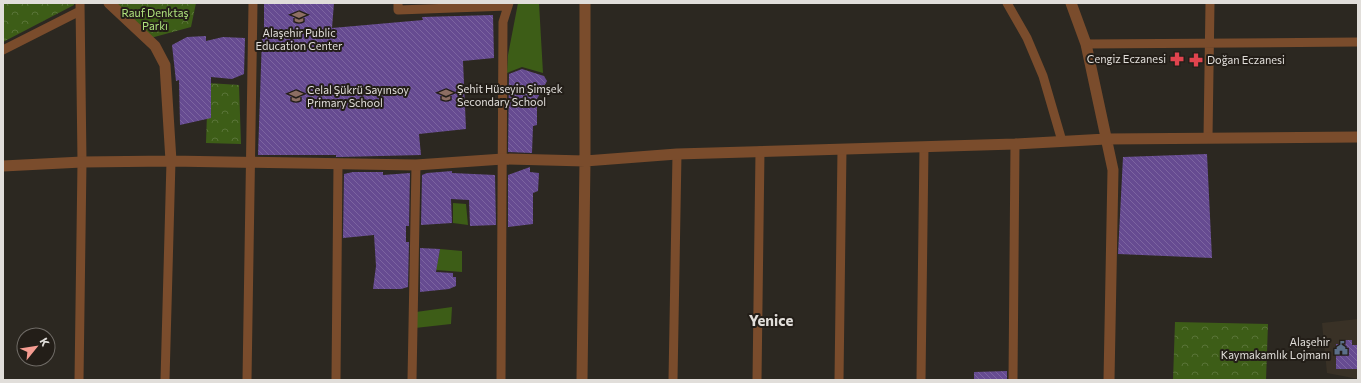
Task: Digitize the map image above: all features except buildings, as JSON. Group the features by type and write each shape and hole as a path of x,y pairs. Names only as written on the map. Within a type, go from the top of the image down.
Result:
{"street":[{"path":"109,3 155,46 165,65 171,161 165,380"},
{"path":"247,380 253,3"},
{"path":"398,3 398,10 508,4 503,22 501,380"},
{"path":"582,380 585,161 585,3"},
{"path":"1007,3 1027,38 1043,76 1062,141"},
{"path":"1071,3 1086,44 1113,170 1109,380"},
{"path":"1208,137 1210,3"},
{"path":"3,50 80,7 82,162 80,380"},
{"path":"1086,44 1358,42"},
{"path":"3,166 82,162 171,161 416,165 503,160 585,161 677,154 1015,144 1106,139 1358,137"},
{"path":"1013,380 1015,144"},
{"path":"922,380 924,147"},
{"path":"839,380 842,149"},
{"path":"757,380 760,151"},
{"path":"673,380 677,154"},
{"path":"336,380 338,164"},
{"path":"412,380 416,165"}],"shaded area":[{"name":"Alaşehir Kaymakamlık Lojmanı","path":"1358,319 1358,379 1327,373 1322,323"}],"green space":[{"path":"3,3 74,3 74,5 3,42"},
{"name":"Rauf Denktaş Parkı","path":"116,3 196,3 191,27 147,39"},
{"path":"518,3 539,3 543,73 522,67 507,73 508,55"},
{"path":"208,83 239,85 241,144 206,143"},
{"path":"453,203 466,204 468,225 453,223"},
{"path":"440,249 462,251 462,272 436,270"},
{"path":"452,307 451,324 415,328 416,312"},
{"path":"1175,322 1268,324 1266,380 1173,380"}],"place":[{"name":"Alaşehir Public Education Center","path":"299,17"},
{"name":"Cengiz Eczanesi","path":"1177,59"},
{"name":"Doğan Eczanesi","path":"1196,60"},
{"name":"Şehit Hüseyin Şimşek Secondary School","path":"446,95"},
{"name":"Celal Şükrü Sayınsoy Primary School","path":"296,96"},
{"name":"Alaşehir Kaymakamlık Lojmanı","path":"1341,348"}],"district":[{"name":"Yenice","path":"771,321"}]}
